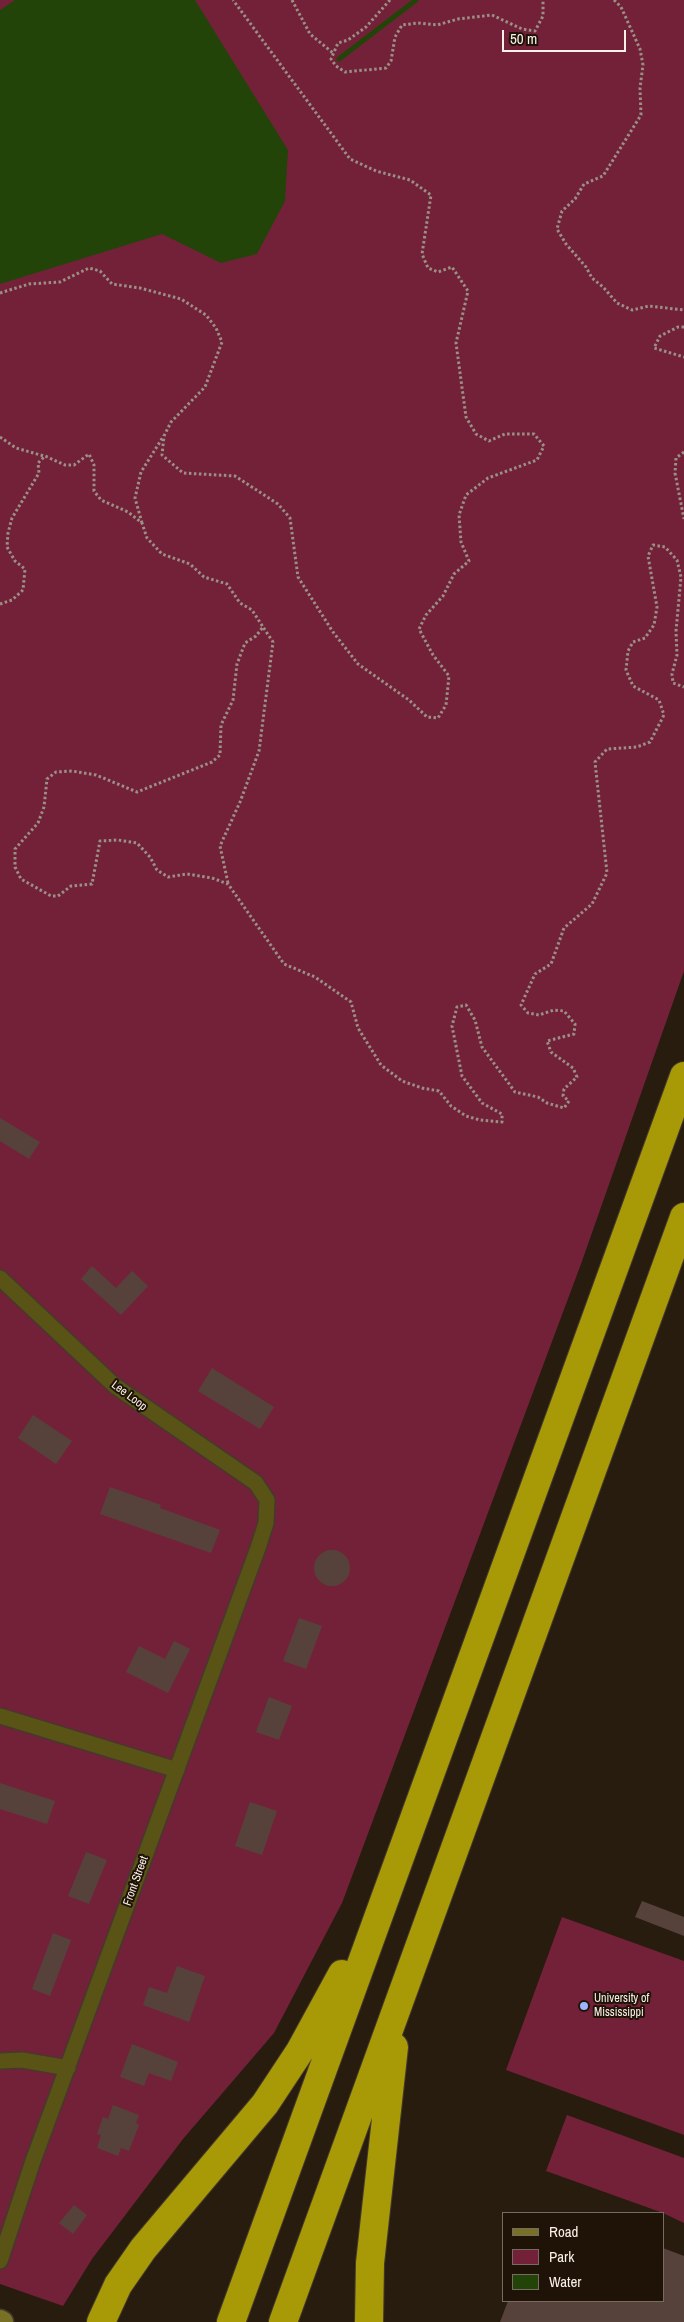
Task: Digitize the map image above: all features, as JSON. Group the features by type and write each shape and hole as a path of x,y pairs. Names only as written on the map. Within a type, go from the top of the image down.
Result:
{"highway":[{"path":"231,2322 684,1076"},
{"path":"283,2322 684,1217"},
{"path":"101,2322 118,2284 142,2249 265,2104 300,2051 392,1877"},
{"path":"369,2322 370,2263 401,1996"}],"street":[{"name":"Lee Loop","path":"0,1278 115,1386 256,1483 267,1500"},
{"name":"Front Street","path":"0,2261 33,2160 258,1548 266,1523 267,1500"},
{"path":"0,1716 177,1770"},
{"path":"0,2061 22,2060 68,2068"}],"path":[{"path":"164,436 162,455 184,473 235,476 278,504 290,518 298,577 333,632 358,664 409,700 427,717 438,718 446,705 449,676 433,655 419,629 426,615 443,596 454,574 469,561 461,542 459,515 466,495 488,478 537,460 544,446 534,434 505,434 488,441 476,434 466,417 456,344 468,292 452,267 438,272 428,268 422,254 431,195 410,180 376,171 350,159 233,0"},
{"path":"292,0 310,34 333,53"},
{"path":"390,0 366,27 348,40 338,43 331,60 344,72 386,68 391,61 395,37 402,25 418,22 437,25 458,19 492,15 522,29 535,31 543,16 543,0"},
{"path":"614,0 620,7 640,49 643,66 640,88 641,115 603,176 584,184 575,199 562,210 557,230 566,244 586,267 592,278 617,303 632,310 649,306 684,310"},
{"path":"0,293 29,284 60,282 89,268 100,271 112,284 140,288 181,299 206,315 216,328 222,342 217,360 205,387 172,422 141,472 135,498 147,538 162,554 190,564 204,577 227,584 240,603 252,610 273,642 258,751 240,802 220,846 228,884 284,964 315,977 351,1002 358,1028 382,1065 402,1081 422,1088 439,1091 451,1106 466,1116 502,1122 502,1114 482,1103 462,1076 452,1026 457,1007 466,1005 475,1020 482,1047 515,1092 538,1097 547,1103 564,1108 569,1101 563,1096 564,1089 577,1077 573,1068 551,1052 547,1041 574,1034 575,1024 564,1011 554,1010 539,1015 528,1013 522,1005 536,974 551,964 564,928 592,904 607,873 595,762 606,749 620,746 637,747 650,742 664,715 659,700 633,686 626,670 628,651 633,642 645,638 654,625 657,607 648,556 653,545 665,547 677,560 681,577 676,631 677,655 672,674 673,683 684,688"},
{"path":"684,327 678,327 660,336 654,348 684,356"},
{"path":"0,437 16,448 45,456 65,465 74,466 89,454 94,465 94,491 101,500 128,512 142,523"},
{"path":"684,452 676,458 675,474 684,519"},
{"path":"0,604 12,600 23,590 25,569 15,561 7,547 8,533 12,518 39,473 38,463 45,456"},
{"path":"228,884 212,878 186,874 168,877 157,870 150,857 137,843 118,840 100,841 92,884 71,886 58,896 50,896 21,879 15,866 15,849 38,823 44,808 47,779 56,772 72,770 96,774 137,792 212,762 220,755 221,725 233,700 237,664 245,644 256,636 263,627"}],"green space":[{"path":"0,0 684,0 684,971 581,1264 342,1903 274,2033 183,2139 92,2259 63,2306 0,2284"},
{"path":"562,1917 684,1961 684,2135 506,2070"},
{"path":"567,2115 684,2158 684,2223 664,2212 546,2171"}],"water":[{"path":"15,0 195,0 288,150 285,201 257,254 221,263 162,234 0,284 0,10"}],"building":[{"path":"0,1118 40,1142 29,1159 0,1141"},
{"path":"92,1266 116,1288 132,1271 148,1286 121,1315 81,1279"},
{"path":"212,1368 274,1407 260,1429 198,1391"},
{"path":"33,1415 72,1441 56,1464 18,1438"},
{"path":"110,1487 161,1505 160,1508 220,1530 211,1553 100,1514"},
{"path":"332,1550 339,1551 345,1555 349,1561 349,1575 345,1581 339,1585 332,1586 325,1585 319,1581 315,1575 314,1568 315,1561 319,1555 325,1551"},
{"path":"299,1618 322,1626 306,1669 283,1661"},
{"path":"174,1641 190,1649 168,1693 126,1672 139,1646 165,1659"},
{"path":"269,1697 292,1706 279,1740 256,1732"},
{"path":"0,1783 55,1801 47,1824 0,1809"},
{"path":"250,1802 277,1811 262,1855 235,1846"},
{"path":"86,1852 107,1860 89,1904 68,1896"},
{"path":"642,1901 684,1917 684,1936 635,1917"},
{"path":"53,1933 71,1940 50,1996 32,1989"},
{"path":"177,1966 205,1976 189,2022 143,2005 149,1987 167,1993"},
{"path":"132,2044 178,2062 171,2081 149,2073 144,2086 120,2077"},
{"path":"113,2105 139,2115 136,2123 139,2125 129,2151 121,2148 118,2156 97,2148 101,2135 97,2134 103,2117 108,2119"},
{"path":"74,2205 87,2215 73,2234 59,2223"},
{"path":"664,2248 684,2256 684,2322 500,2322 508,2302 664,2302"}],"waterway":[{"path":"339,59 416,0"}],"place":[{"name":"University of Mississippi","path":"584,2006"}]}
